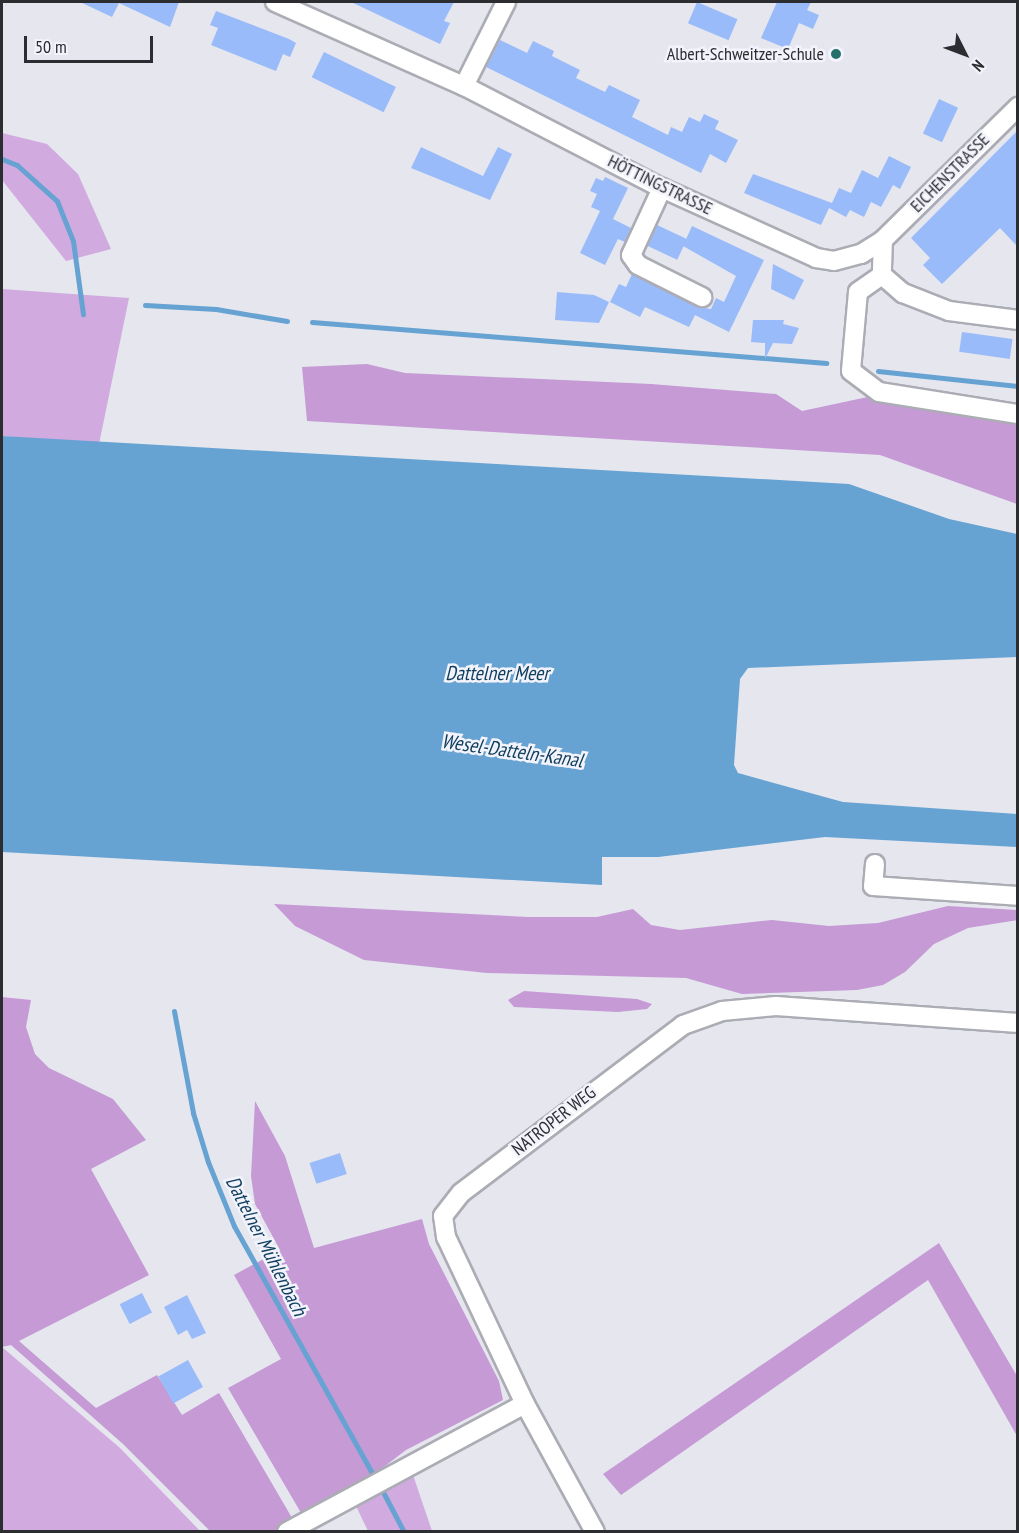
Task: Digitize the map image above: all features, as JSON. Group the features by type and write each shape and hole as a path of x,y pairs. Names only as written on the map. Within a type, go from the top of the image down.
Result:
{"street":[{"name":"HÖTTINGSTRASSE","path":"275,2 464,86 662,188 816,258 834,261 861,254 883,240"},
{"path":"464,86 506,2"},
{"name":"EICHENSTRASSE","path":"883,240 1017,107"},
{"path":"662,188 631,255 638,265 702,297"},
{"path":"882,275 883,240"},
{"path":"882,275 903,293 949,311 1017,320"},
{"path":"882,275 858,292 850,371 879,392 1017,414"},
{"path":"875,864 873,886 1017,896"},
{"name":"NATROPER WEG","path":"595,1532 525,1404 460,1273 446,1237 443,1216 461,1193 587,1094 683,1025 722,1011 776,1006 1017,1023"},
{"path":"287,1532 525,1404"}],"shaded area":[{"path":"2,133 47,144 78,174 111,249 66,261 2,180"},
{"path":"2,289 129,298 99,444 2,436"},
{"path":"367,364 405,373 651,384 776,394 802,411 877,395 1017,417 1017,504 880,455 307,421 302,367"},
{"path":"274,904 528,917 597,917 633,909 651,925 680,930 772,920 829,926 878,923 948,906 1017,910 1018,920 968,928 934,944 905,972 883,985 857,990 742,994 686,978 487,973 364,960 295,926"},
{"path":"524,991 637,999 652,1004 647,1009 618,1012 514,1007 508,1000"},
{"path":"2,997 31,1000 26,1027 35,1054 49,1068 113,1099 146,1140 91,1169 149,1275 19,1341 96,1408 157,1375 182,1415 219,1393 295,1523 280,1531 210,1531 123,1444 11,1345 2,1347"},
{"path":"255,1101 285,1156 314,1248 422,1219 429,1244 499,1381 503,1400 406,1450 347,1495 304,1518 228,1388 281,1359 234,1275 280,1250 255,1204 251,1176"},
{"path":"939,1243 1017,1376 1017,1436 928,1280 621,1495 603,1474"},
{"path":"2,1347 120,1448 200,1531 2,1531"},
{"path":"413,1475 432,1531 368,1531 356,1506"}],"water":[{"name":"Dattelner Meer","path":"2,436 849,484 949,519 1017,534 1017,657 748,668 740,679 734,765 738,773 843,802 1017,814 1017,847 825,837 658,857 602,857 602,885 2,852"}],"building":[{"path":"80,2 179,2 170,27 119,3 112,17"},
{"path":"351,2 454,2 444,21 450,23 440,44"},
{"path":"697,2 738,19 729,40 688,23"},
{"path":"777,2 811,2 807,10 819,15 813,29 799,23 788,49 761,38"},
{"path":"216,11 296,43 290,57 283,54 276,71 211,45 218,28 210,25"},
{"path":"500,40 527,53 533,41 554,51 552,56 580,70 576,78 605,92 609,85 640,100 632,117 668,135 671,127 682,132 689,117 700,122 704,114 719,121 715,129 738,140 726,163 710,154 701,173 486,67"},
{"path":"324,52 396,87 384,112 312,77"},
{"path":"939,99 958,108 942,142 923,133"},
{"path":"1017,131 1017,246 1000,228 942,284 923,265 930,258 911,238"},
{"path":"421,147 483,176 498,147 512,154 490,200 411,168"},
{"path":"889,156 911,167 900,189 893,185 881,207 871,202 864,217 850,210 846,217 829,208 821,225 744,193 753,174 832,203 839,188 851,193 862,170 878,178"},
{"path":"605,177 628,188 613,219 631,228 625,242 618,239 605,265 580,253 600,211 591,207 597,194 590,191 596,178 603,181"},
{"path":"657,225 687,239 677,260 647,246"},
{"path":"692,226 764,260 729,332 695,315 689,327 645,307 640,317 610,302 619,284 626,287 632,274 698,307 711,309 716,298 724,302 736,276 683,246"},
{"path":"773,264 804,280 794,300 771,289"},
{"path":"557,292 594,295 609,302 599,323 555,320"},
{"path":"753,320 784,320 783,324 799,328 792,344 773,343 765,359 765,343 751,342"},
{"path":"962,332 1013,339 1010,359 959,352"},
{"path":"340,1153 347,1174 316,1184 310,1163"},
{"path":"142,1293 152,1313 130,1324 120,1304"},
{"path":"187,1295 206,1333 192,1339 187,1330 178,1335 164,1307"},
{"path":"188,1360 203,1387 173,1404 158,1376"}],"waterway":[{"name":"Dattelner Mühlenbach","path":"2,159 17,165 57,201 73,241 83,314"},
{"path":"145,305 216,309 287,321"},
{"path":"312,322 826,363"},
{"path":"878,371 1018,386"},
{"name":"Dattelner Mühlenbach","path":"174,1011 193,1113 208,1162 234,1226 375,1478"},
{"name":"Dattelner Mühlenbach","path":"383,1492 404,1532"}],"place":[{"name":"Albert-Schweitzer-Schule","path":"836,54"}],"water label":[{"name":"Wesel-Datteln-Kanal","path":"512,751"}]}
